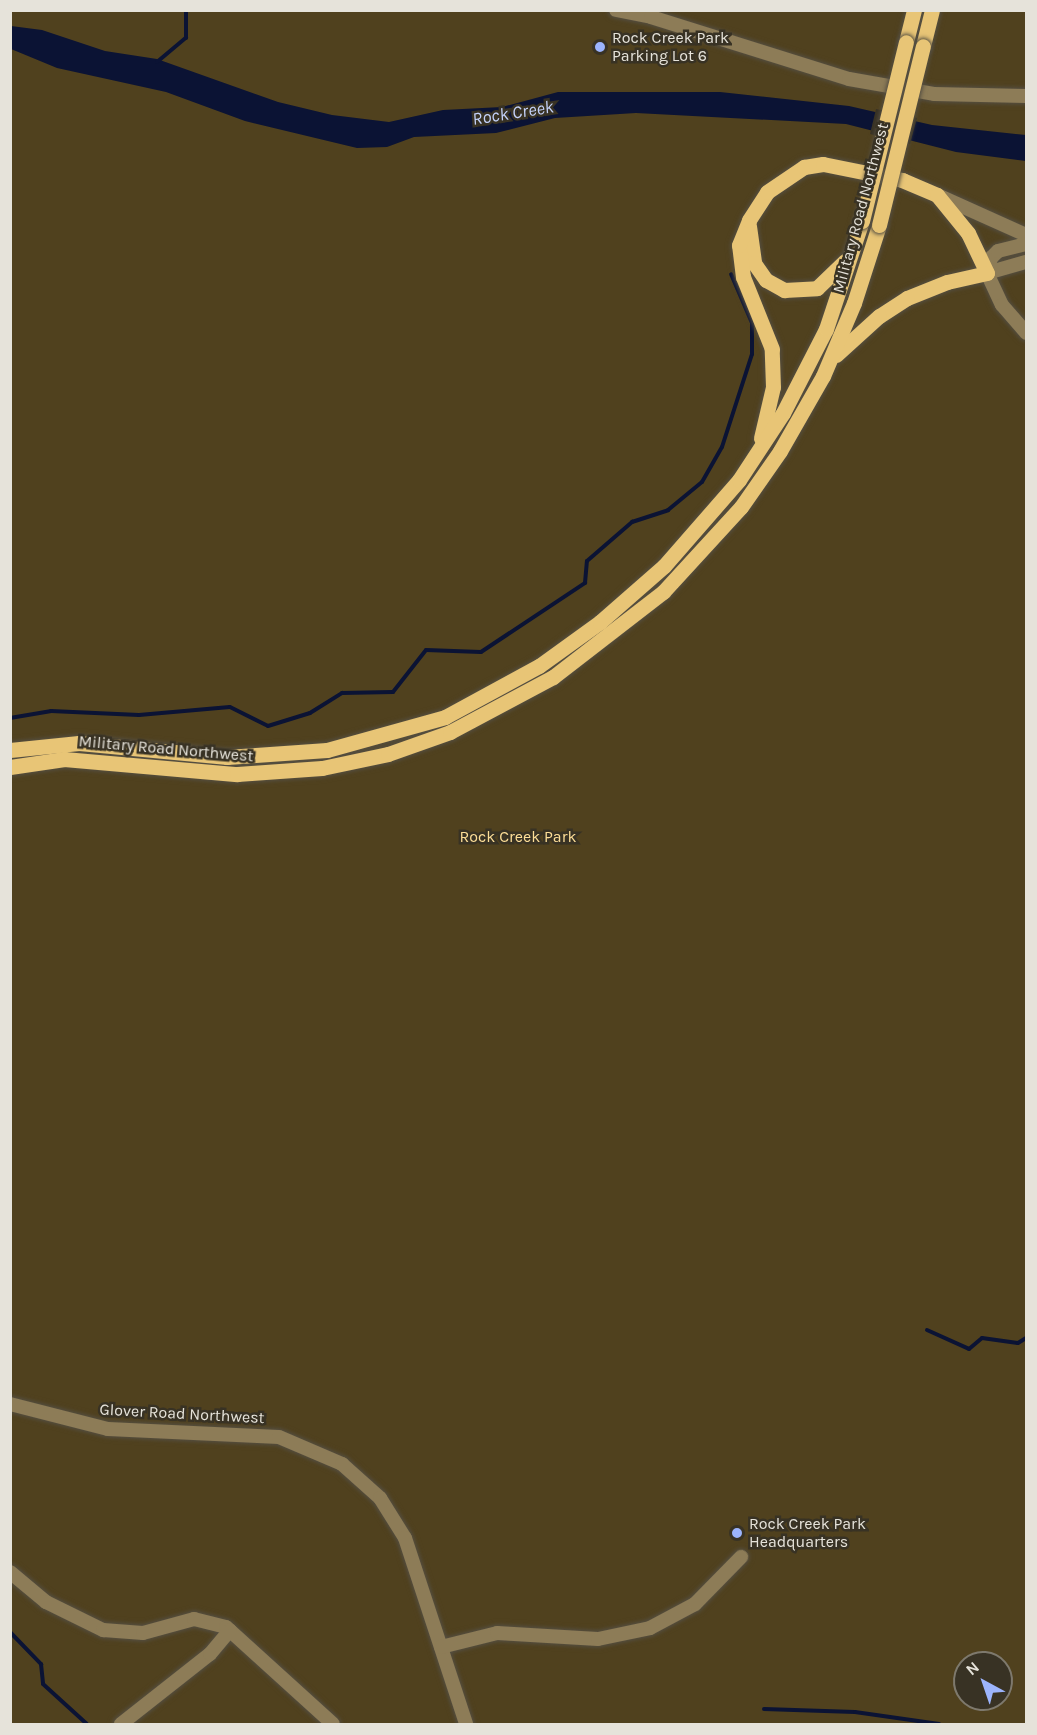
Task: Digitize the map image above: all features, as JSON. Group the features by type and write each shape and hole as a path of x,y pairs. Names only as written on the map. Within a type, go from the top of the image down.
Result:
{"main road":[{"name":"Military Road Northwest","path":"10,750 79,743 227,757 293,754 360,742 445,717 539,666 632,595 689,540 754,458 798,388 826,329 862,221 914,10"},
{"name":"Military Road Northwest","path":"10,767 81,759 266,775 388,754 481,718 552,677 592,649 692,564 761,479 823,376 854,303 879,225 932,10"},
{"path":"754,458 765,425 773,377 767,331 741,268 739,245 749,220 767,192 783,178 804,167 823,164 902,180 937,195 968,233 987,273 931,287 893,306 837,352 823,376"},
{"path":"749,220 754,263 766,280 784,290 806,291 822,285 853,250"}],"street":[{"path":"616,10 651,17 849,79 934,94 1026,96"},
{"path":"937,195 1026,235"},
{"path":"1026,244 998,251 991,258 987,273 1002,305 1026,333"},
{"path":"987,273 1026,262"},
{"name":"Glover Road Northwest","path":"10,1404 108,1429 279,1437 335,1460 373,1490 400,1526 466,1725"},
{"path":"441,1647 505,1632 598,1639 650,1628 702,1599 741,1557"},
{"path":"10,1572 45,1602 103,1630 142,1633 194,1619 230,1630 333,1725"},
{"path":"121,1725 210,1654 230,1630"}],"green space":[{"name":"Rock Creek Park","path":"11,11 1026,11 1026,1724 11,1724"}],"water":[{"name":"Rock Creek","path":"11,26 42,30 105,51 157,59 278,102 332,115 389,122 443,110 502,107 558,92 720,92 849,106 932,125 1026,135 1026,161 956,152 846,124 636,113 555,118 496,133 414,137 387,147 357,148 245,121 166,92 57,68 11,49"}],"pier":[{"path":"876,109 917,118 910,144 870,134"}],"waterway":[{"path":"157,62 186,38 186,10"},
{"path":"10,718 51,711 139,715 230,707 268,726 310,713 342,693 393,692 426,650 481,652 585,583 587,561 632,522 668,510 702,482 722,447 752,354 752,323 731,274"},
{"path":"927,1330 969,1349 982,1338 1018,1343 1026,1338"},
{"path":"10,1632 41,1664 43,1684 87,1724"},
{"path":"764,1709 855,1712 939,1724"}],"place":[{"name":"Rock Creek Park Parking Lot 6","path":"600,47"},
{"name":"Rock Creek Park Headquarters","path":"737,1533"}]}
